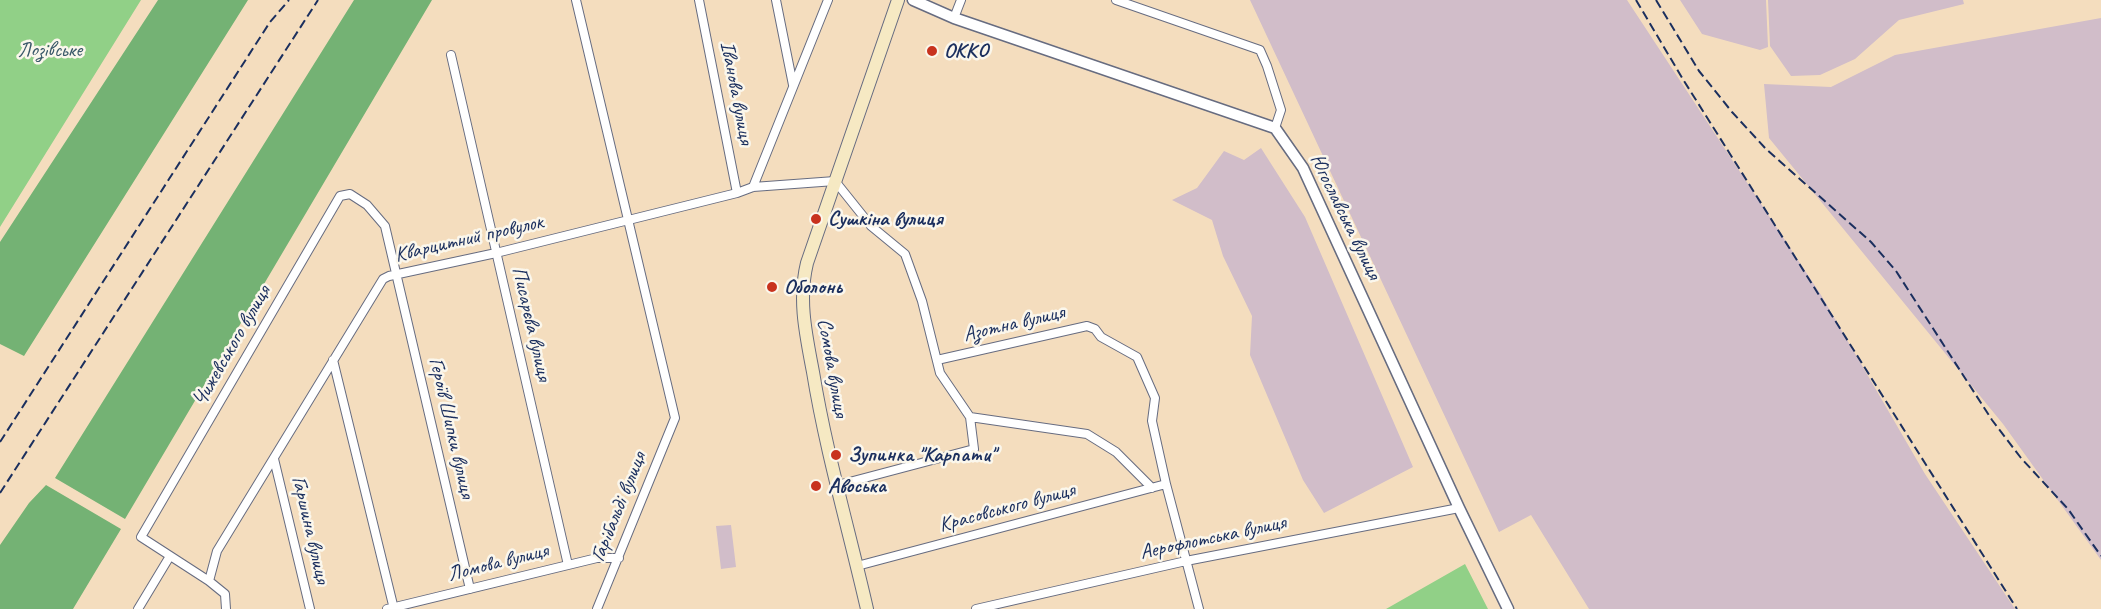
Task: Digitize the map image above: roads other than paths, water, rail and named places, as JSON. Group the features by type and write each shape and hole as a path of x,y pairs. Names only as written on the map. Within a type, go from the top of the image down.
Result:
{"main road":[{"name":"Сомова вулиця","path":"867,609 821,419 802,311 802,283 898,0"}],"street":[{"path":"576,0 628,220"},
{"name":"Іванова вулиця","path":"699,0 737,193"},
{"path":"776,0 793,86"},
{"path":"753,187 828,0"},
{"path":"913,0 954,18 1275,128 1281,110 1260,50 1116,0"},
{"path":"954,18 961,0"},
{"name":"Писарєва вулиця","path":"451,55 568,565"},
{"name":"Югославська вулиця","path":"1275,128 1303,168 1459,508 1508,609"},
{"path":"835,181 871,226 905,254 922,301 940,373 970,417 974,449 838,485"},
{"name":"Кварцитний провулок","path":"209,580 217,551 383,279 496,253 737,193 753,187 835,181"},
{"name":"Чижевського вулиця","path":"209,580 141,537 340,196 350,194 367,205 385,226 398,275"},
{"name":"Гарібальді вулиця","path":"597,609 675,418 628,220"},
{"name":"Героїв Шипки вулиця","path":"398,275 470,589"},
{"name":"Азотна вулиця","path":"937,360 1087,326 1092,327 1101,337 1137,357 1155,398 1152,418 1166,484 1199,609"},
{"path":"333,360 391,608"},
{"path":"970,417 1087,434 1116,452 1152,488"},
{"name":"Гаршина вулиця","path":"274,459 310,609"},
{"name":"Красовського вулиця","path":"857,566 1166,484"},
{"name":"Аерофлотська вулиця","path":"976,609 1186,561 1459,508"},
{"path":"138,609 170,556"},
{"name":"Ломова вулиця","path":"391,608 597,558 619,558"},
{"path":"209,580 225,594 226,609"}],"railway":[{"path":"0,442 270,22 289,0"},
{"path":"0,493 318,0"},
{"path":"1636,0 1684,81 2017,609"},
{"path":"1656,0 1699,71 1732,112 1766,149 1871,242 1896,271 1992,420 2021,458 2068,509 2101,556"}],"place":[{"name":"ОККО","path":"932,51"},
{"name":"Сушкіна вулиця","path":"816,219"},
{"name":"Оболонь","path":"772,287"},
{"name":"Зупинка \"Карпати\"","path":"836,455"},
{"name":"Авоська","path":"816,486"}],"park label":[{"name":"Лозівське","path":"50,50"}]}
